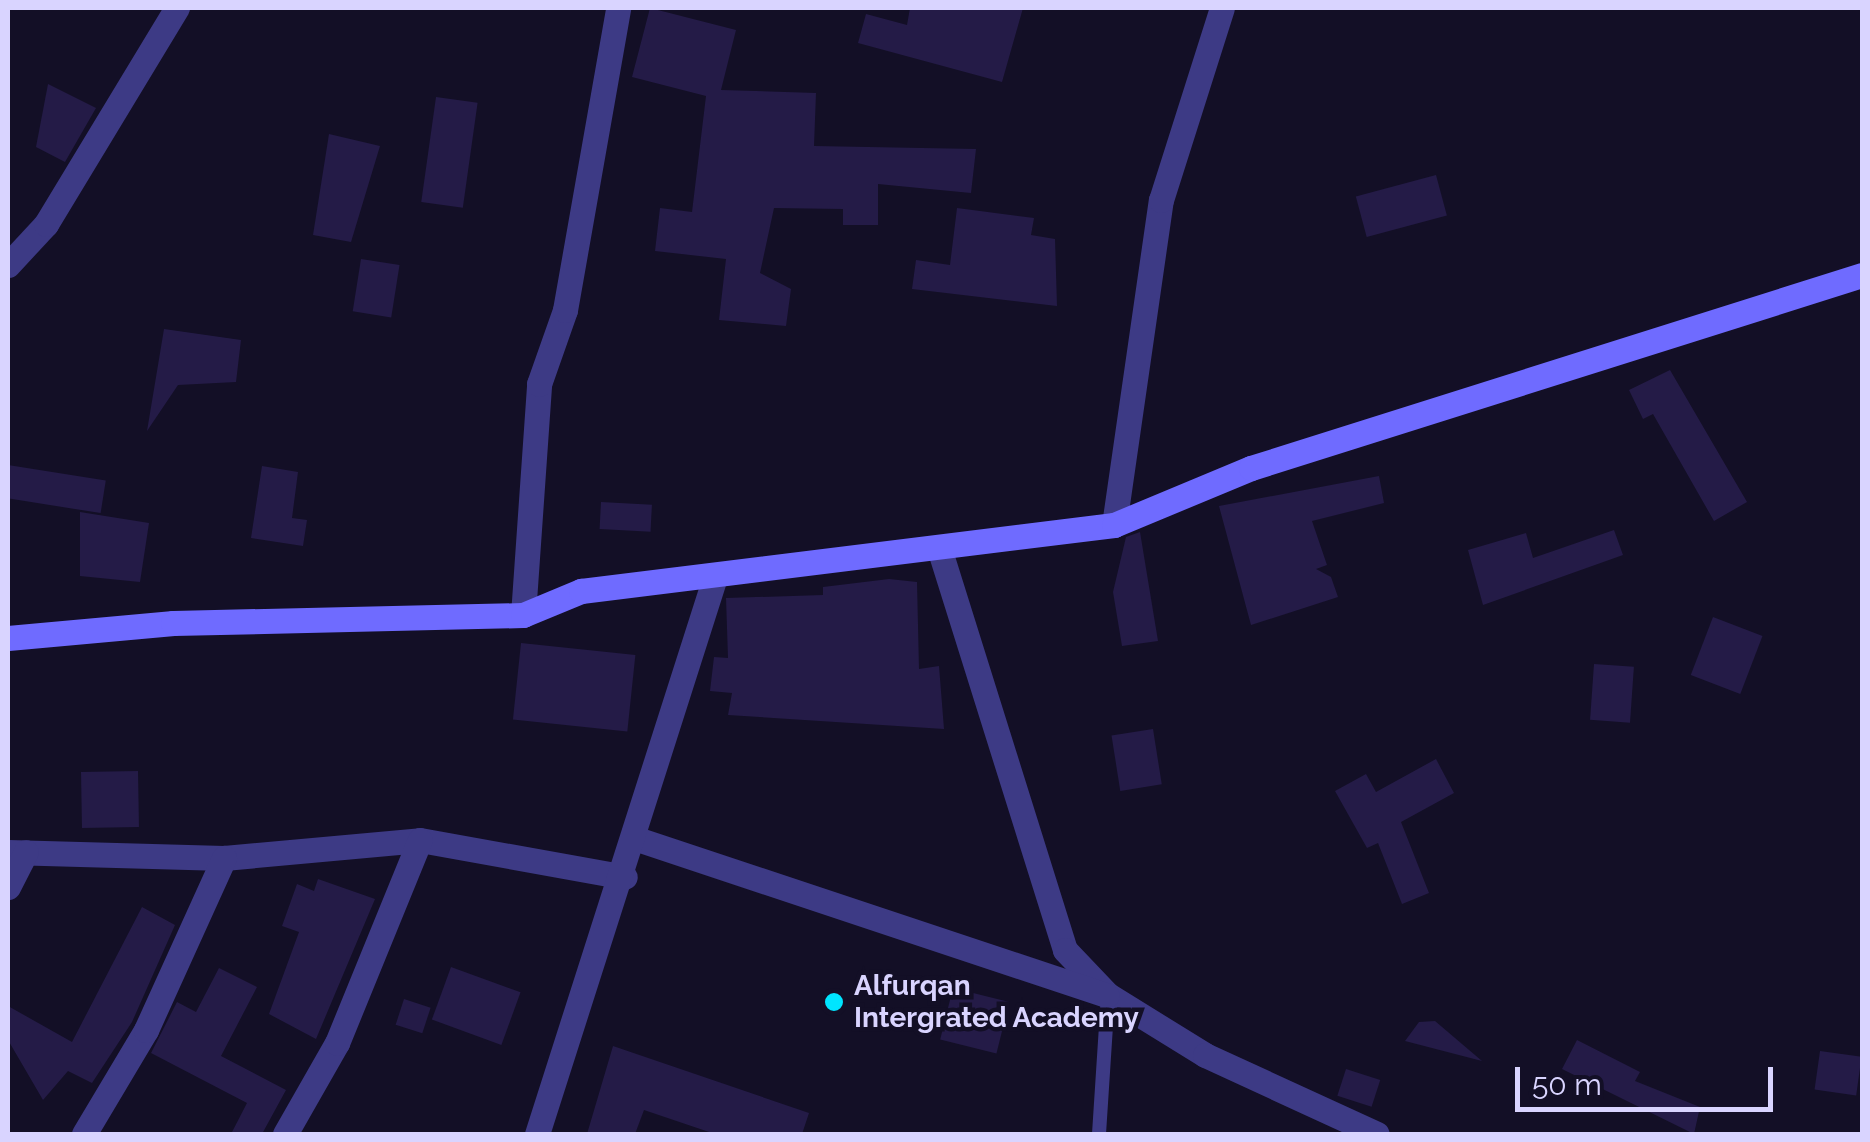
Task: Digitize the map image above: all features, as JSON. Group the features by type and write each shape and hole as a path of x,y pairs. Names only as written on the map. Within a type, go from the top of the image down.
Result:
{"street":[{"path":"8,265 46,224 177,8"},
{"path":"522,615 540,384 565,310 618,8"},
{"path":"1114,525 1162,200 1222,8"},
{"path":"8,638 173,623 522,615 581,592 940,551 1114,525 1252,468 1862,275"},
{"path":"940,551 1065,950 1108,995"},
{"path":"536,1134 626,877 716,577"},
{"path":"637,839 1108,995 1206,1054 1377,1134"},
{"path":"8,887 17,852 224,858 420,840 626,877"},
{"path":"284,1134 337,1043 420,840"},
{"path":"84,1134 146,1030 224,858"}],"lane":[{"path":"1099,1134 1108,995"}],"building":[{"path":"650,8 736,30 721,90 816,93 814,146 976,149 971,193 878,184 878,225 843,225 843,209 774,208 760,273 791,289 786,326 719,320 726,259 655,251 660,208 692,212 706,96 632,77"},
{"path":"910,8 1023,8 1002,82 858,43 866,14 907,25"},
{"path":"48,84 96,108 65,162 36,147"},
{"path":"436,97 478,103 463,208 421,202"},
{"path":"329,134 380,146 351,242 313,235"},
{"path":"1436,175 1447,216 1367,237 1356,196"},
{"path":"957,208 1034,218 1031,235 1055,239 1057,306 912,289 916,260 950,265"},
{"path":"361,259 400,265 391,317 353,311"},
{"path":"164,329 241,340 236,382 178,385 147,431"},
{"path":"1670,370 1747,502 1714,521 1653,414 1643,419 1629,390"},
{"path":"8,465 106,480 101,513 8,498"},
{"path":"262,466 298,472 292,518 307,520 303,546 251,538"},
{"path":"1379,476 1384,503 1312,521 1327,565 1316,569 1331,577 1338,597 1251,625 1219,506"},
{"path":"601,502 652,505 651,532 600,529"},
{"path":"80,512 149,523 140,582 80,576"},
{"path":"1614,530 1623,555 1483,605 1468,550 1526,533 1533,558"},
{"path":"1140,532 1158,641 1122,646 1113,592 1126,537"},
{"path":"889,579 917,582 919,669 939,666 944,729 728,715 732,693 710,691 714,657 728,658 726,598 823,595 823,587"},
{"path":"1713,617 1762,636 1740,694 1691,675"},
{"path":"521,643 635,655 627,732 513,720"},
{"path":"1594,664 1634,667 1630,723 1590,720"},
{"path":"1153,729 1162,784 1120,791 1112,736"},
{"path":"1436,759 1454,793 1401,822 1429,893 1402,904 1378,843 1367,848 1335,791 1366,774 1376,792"},
{"path":"138,771 139,827 82,828 81,772"},
{"path":"318,879 375,899 316,1039 269,1014 299,932 282,926 297,884 314,891"},
{"path":"142,907 175,925 132,1022 92,1083 68,1071 43,1100 8,1040 8,1006 72,1042"},
{"path":"451,967 521,992 501,1045 432,1020"},
{"path":"219,968 257,987 221,1056 286,1090 262,1134 231,1134 247,1103 151,1053 177,1002 196,1012"},
{"path":"953,988 1009,1002 996,1053 940,1039"},
{"path":"404,999 431,1008 422,1033 396,1025"},
{"path":"1435,1021 1482,1061 1405,1041 1419,1022"},
{"path":"1577,1040 1640,1072 1635,1081 1700,1107 1694,1134 1562,1069"},
{"path":"613,1046 809,1113 802,1134 715,1134 644,1110 635,1134 587,1134"},
{"path":"1820,1051 1862,1057 1856,1095 1815,1090"},
{"path":"1346,1069 1380,1080 1372,1107 1337,1096"}],"place":[{"name":"Alfurqan Intergrated Academy","path":"834,1002"}]}
